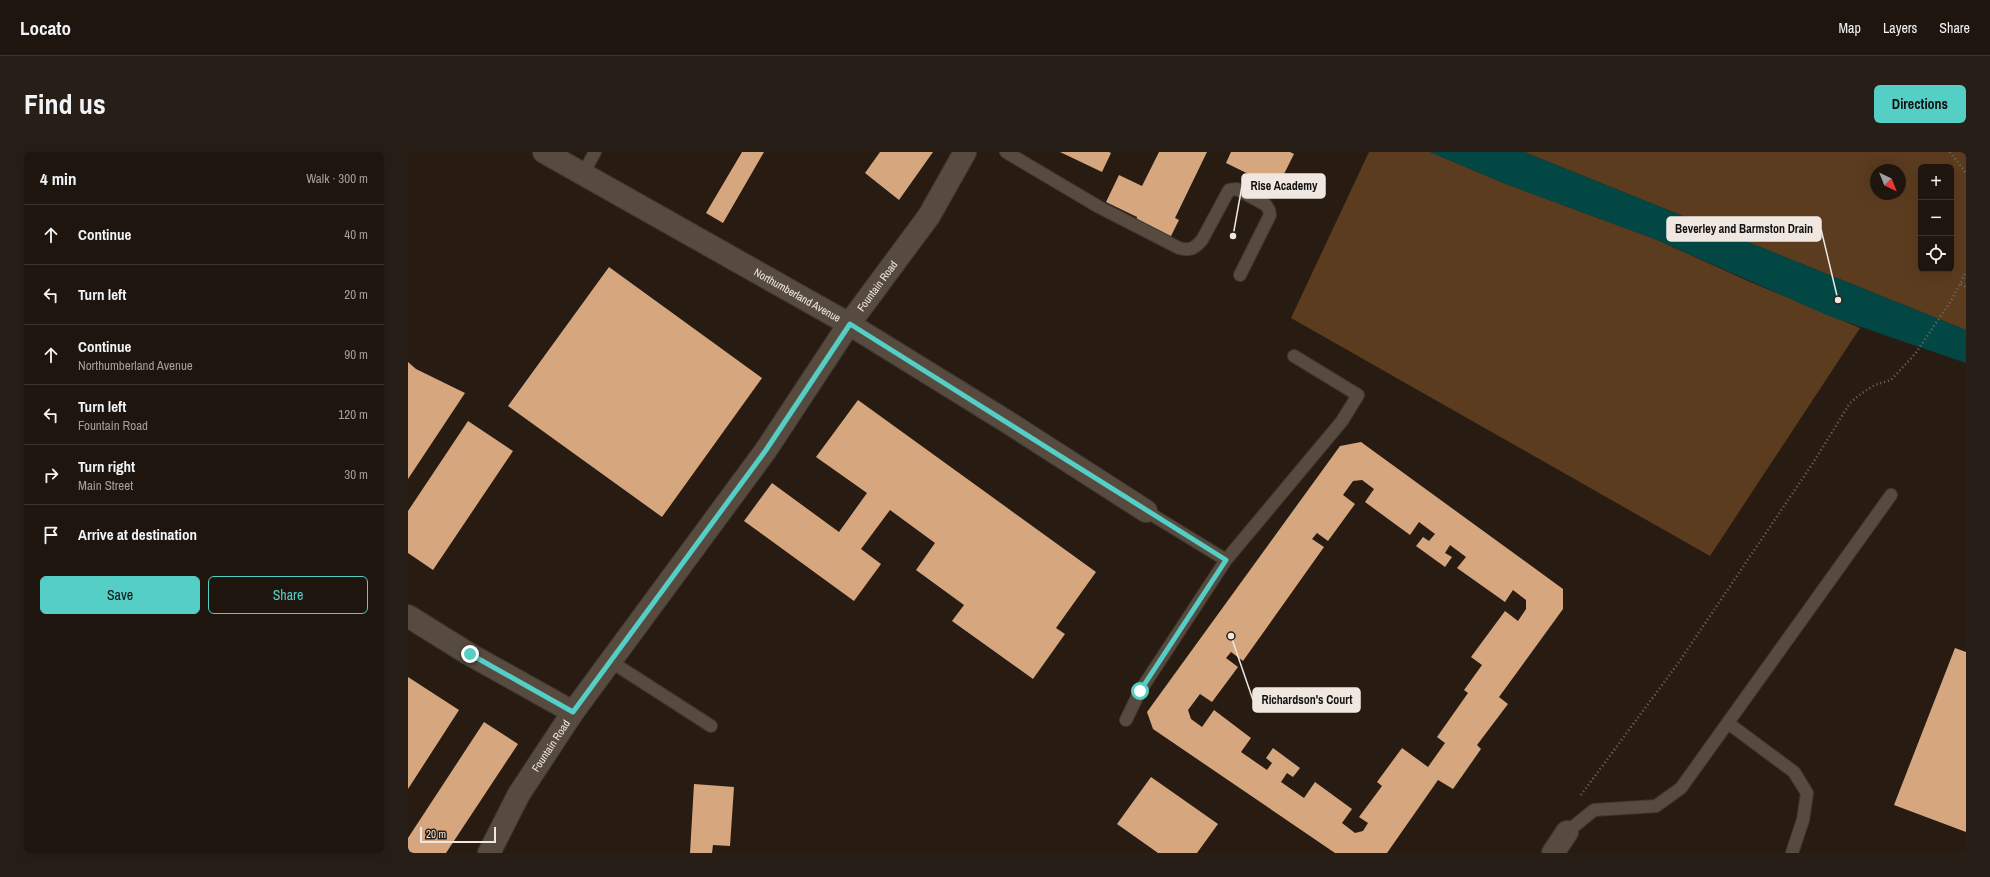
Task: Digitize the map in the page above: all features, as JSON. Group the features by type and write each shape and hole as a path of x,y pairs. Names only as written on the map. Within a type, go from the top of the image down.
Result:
{"street":[{"name":"Northumberland Avenue","path":"544,152 850,324 1006,421 1146,511"},
{"name":"Fountain Road","path":"489,853 519,794 573,712 766,450 850,324 929,216 965,152"},
{"path":"408,616 470,654 573,712"},
{"path":"1553,853 1568,832"}],"lane":[{"path":"583,174 595,152"},
{"path":"1006,152 1099,207 1179,248 1186,250 1196,247 1202,240 1229,190 1237,189 1266,206 1270,215 1240,275"},
{"path":"1126,720 1140,691 1226,560 1338,427 1358,395 1294,356"},
{"path":"1568,832 1594,810 1656,806 1681,788 1891,495"},
{"path":"1146,511 1226,560"},
{"path":"610,661 711,726"},
{"path":"1728,723 1794,772 1807,793 1803,820 1792,853"}],"path":[{"path":"1950,152 1966,173"},
{"path":"1580,795 1679,662 1813,463 1850,404 1862,393 1875,385 1891,380 1915,354 1951,301 1966,272"},
{"path":"1960,284 1966,287"}],"shaded area":[{"path":"1369,152 1430,152 1506,184 1655,239 1748,281 1860,328 1710,556 1291,318"},
{"path":"1524,152 1966,152 1966,330"}],"water":[{"path":"1430,152 1524,152 1966,330 1966,363 1829,316 1655,239 1506,184"}],"building":[{"path":"742,152 764,152 723,223 706,213"},
{"path":"880,152 933,152 899,200 865,173"},
{"path":"1060,152 1109,152 1111,153 1102,172"},
{"path":"1159,152 1207,152 1175,218 1179,220 1170,238 1136,221 1137,217 1106,202 1119,175 1142,186"},
{"path":"1231,152 1290,152 1294,154 1277,188 1226,163"},
{"path":"609,267 762,378 662,517 508,406"},
{"path":"408,362 416,369 465,393 408,479"},
{"path":"858,400 1096,572 1056,628 1065,634 1033,679 952,621 964,605 916,570 935,543 890,510 861,549 881,564 854,601 744,521 772,483 839,532 867,493 816,457"},
{"path":"468,421 513,451 433,570 408,553 408,511"},
{"path":"1361,442 1563,589 1563,609 1499,697 1508,704 1477,745 1481,749 1453,789 1438,780 1387,853 1335,853 1153,729 1147,712 1340,446","holes":["1362,480 1374,489 1365,502 1410,535 1419,522 1435,534 1429,541 1423,537 1416,546 1445,567 1452,557 1445,553 1450,545 1466,557 1457,568 1505,602 1513,590 1526,600 1526,609 1518,621 1505,611 1471,657 1482,665 1464,690 1468,693 1437,737 1445,743 1428,767 1402,748 1377,782 1382,786 1359,817 1368,823 1363,831 1355,833 1342,823 1352,809 1315,782 1304,798 1281,782 1287,773 1293,777 1300,768 1273,748 1266,758 1272,763 1267,770 1241,752 1251,738 1214,710 1202,727 1191,719 1188,710 1200,694 1212,702 1238,667 1226,658 1231,652 1243,661 1324,547 1312,539 1317,533 1328,541 1355,504 1343,495 1353,481"]},
{"path":"1955,648 1966,652 1966,832 1894,805"},
{"path":"408,677 459,710 408,789"},
{"path":"484,722 518,744 446,853 408,853 408,838"},
{"path":"1151,777 1218,824 1197,853 1158,853 1117,824"},
{"path":"694,784 734,787 730,846 713,845 712,853 690,853"}],"place":[{"name":"Rise Academy","path":"1233,236"},
{"name":"Beverley and Barmston Drain","path":"1838,300"},
{"name":"Richardson's Court","path":"1231,636"}],"route":[{"path":"470,654 573,712 766,450 850,324 1226,560 1198,605 1140,691"}]}
